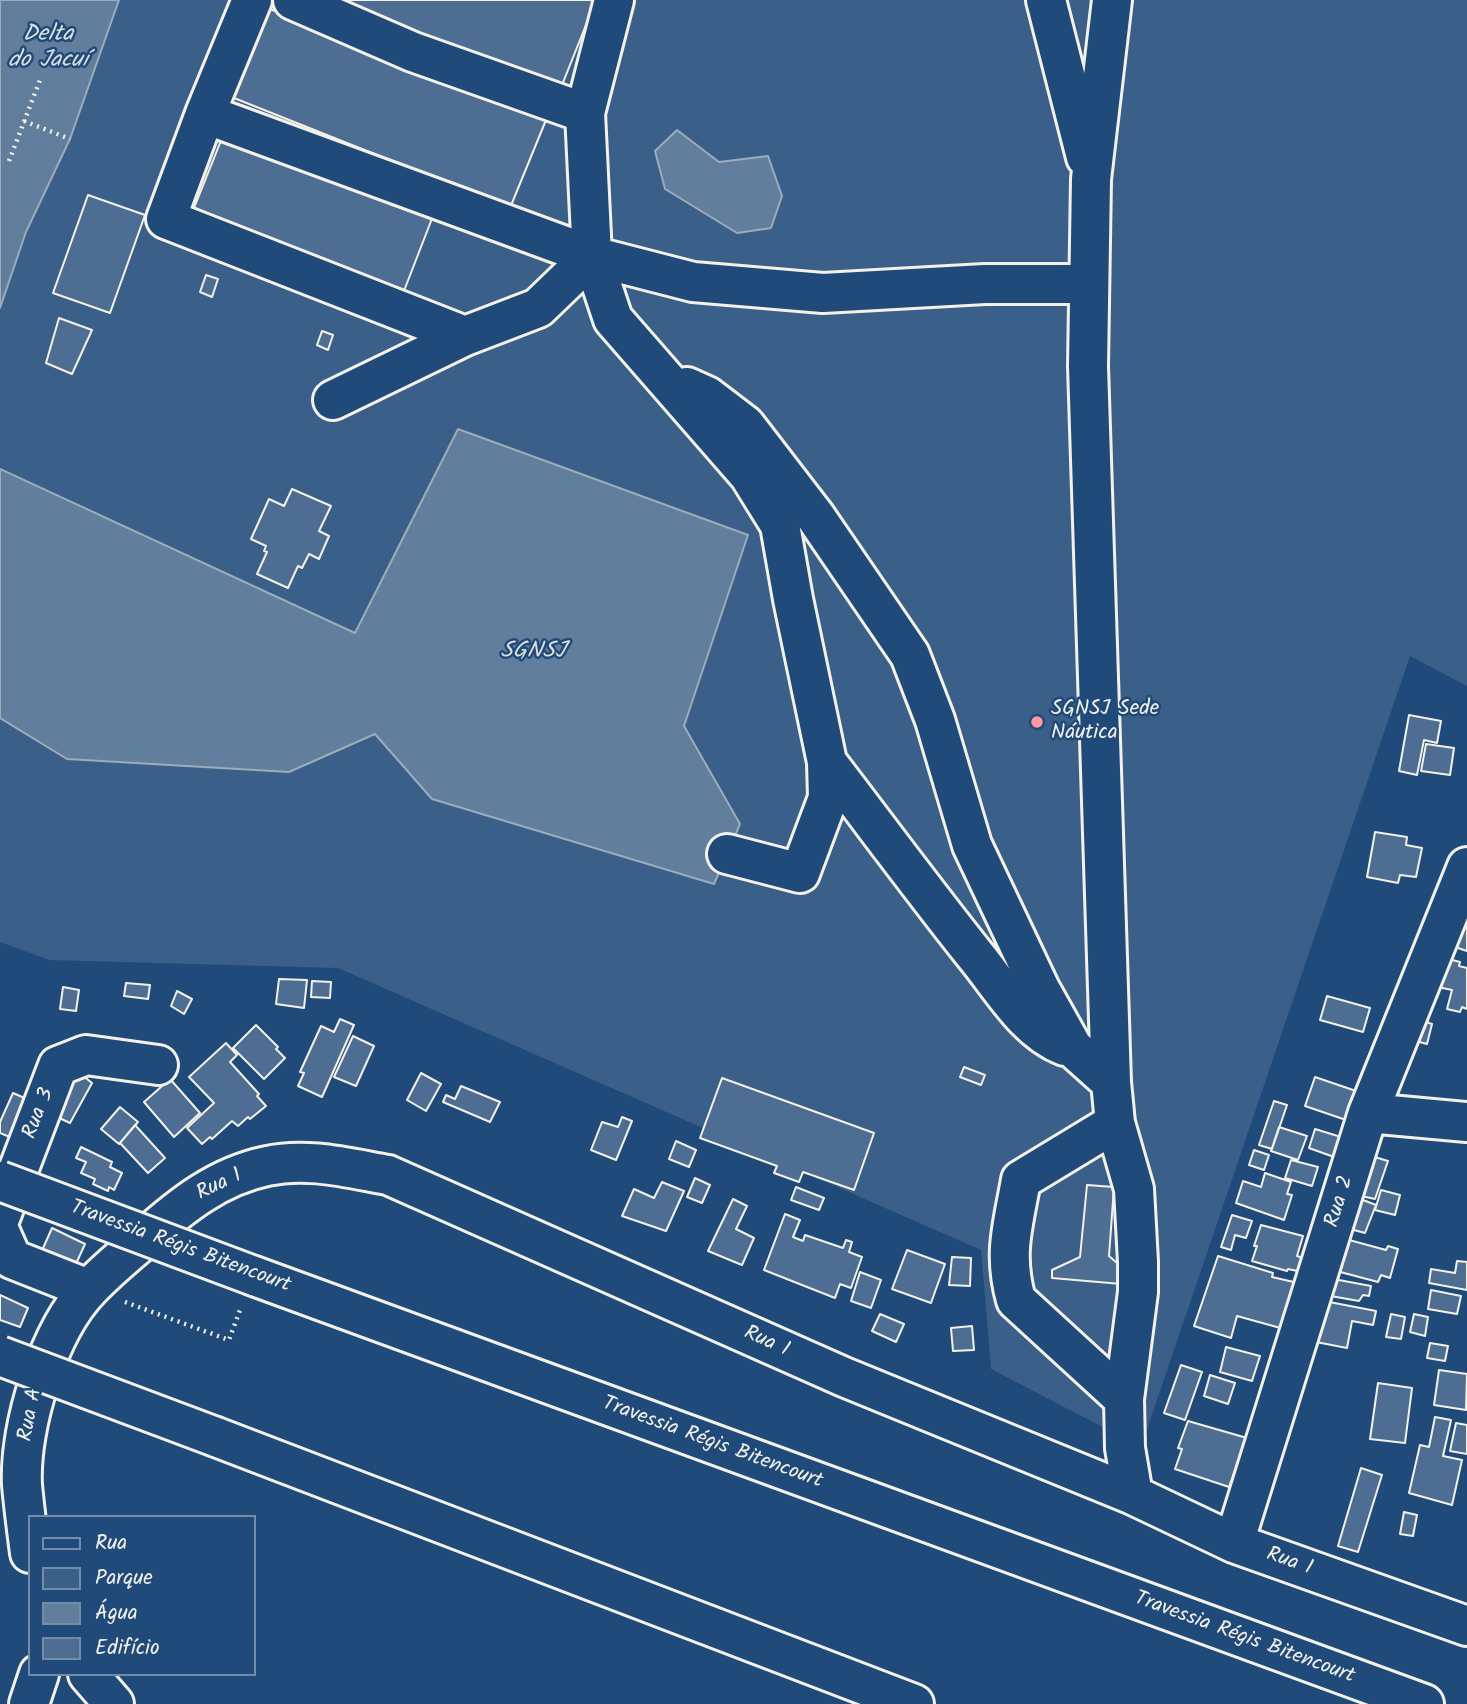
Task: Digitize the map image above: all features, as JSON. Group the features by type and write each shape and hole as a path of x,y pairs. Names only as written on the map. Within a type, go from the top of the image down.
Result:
{"main road":[{"path":"252,0 166,219 465,336"},
{"path":"293,0 413,52 585,113"},
{"path":"614,0 585,113 592,256 613,319 748,475 780,525 827,762 828,798 800,873 727,854"},
{"path":"1046,0 1091,179"},
{"path":"1112,0 1091,179 1088,379 1111,1082 1115,1124 1134,1189 1138,1262 1138,1292 1124,1399 1125,1448 1133,1495"},
{"path":"205,114 592,256 693,282 823,293 985,284 1089,284"},
{"path":"333,400 465,336 538,308 592,256"},
{"path":"663,377 707,396 745,425 815,516 910,655 935,720 972,845 1040,989 1073,1048 1111,1082"},
{"path":"827,762 1026,1018 1054,1042 1073,1048"},
{"name":"Rua 2","path":"1234,1543 1368,1113 1467,867"},
{"name":"Rua 3","path":"0,1218 58,1066 86,1055 158,1065"},
{"path":"1368,1113 1467,1122"},
{"path":"1115,1124 1021,1180 1008,1253 1016,1300 1124,1399"},
{"name":"Rua 1","path":"88,1289 178,1208 220,1181 267,1166 312,1162 388,1175 844,1377 1133,1495 1234,1543 1467,1626"},
{"name":"Travessia Régis Bitencourt","path":"0,1181 1424,1704"},
{"path":"0,1232 12,1259 88,1289"},
{"name":"Rua A","path":"28,1546 11,1482 36,1387 61,1325 88,1289"},
{"path":"0,1356 914,1704"},
{"path":"29,1704 38,1676"},
{"path":"90,1676 114,1704"}],"path":[{"path":"9,161 40,80"},
{"path":"24,121 70,139"},
{"path":"88,1289 229,1340"}],"green space":[{"name":"SGNSJ Sede Náutica","path":"119,0 1467,0 1467,686 1410,656 1141,1447 991,1369 981,1250 338,968 49,960 0,942 0,718 67,759 289,772 375,734 432,799 714,884 739,824 684,726 748,536 458,429 355,633 0,468 0,308 26,232 70,139"}],"water":[{"name":"Delta do Jacuí","path":"0,0 119,0 70,139 26,232 0,308"},
{"path":"677,130 719,162 768,156 782,196 771,228 737,233 665,189 655,151"},
{"name":"SGNSJ","path":"458,429 748,535 684,726 740,824 714,884 432,799 375,734 289,772 67,759 0,718 0,469 355,633"}],"building":[{"path":"333,0 596,0 560,90"},
{"path":"270,9 546,120 510,208 234,98"},
{"path":"224,133 433,216 402,296 192,213"},
{"path":"88,195 145,215 110,313 53,293"},
{"path":"206,275 218,279 212,297 200,292"},
{"path":"59,318 92,330 72,374 46,363"},
{"path":"322,331 333,335 328,350 317,345"},
{"path":"292,489 331,506 319,531 329,536 319,559 309,554 302,568 298,566 288,588 257,574 267,552 264,551 266,546 251,539 269,499 284,506"},
{"path":"1409,715 1441,721 1437,743 1424,740 1417,775 1399,771"},
{"path":"1426,744 1454,748 1450,775 1421,771"},
{"path":"1375,832 1407,837 1406,845 1422,848 1416,877 1400,875 1398,883 1367,877"},
{"path":"1461,925 1467,927 1467,951 1455,947"},
{"path":"1441,957 1460,962 1459,966 1467,968 1467,1009 1462,1007 1460,1012 1447,1009 1452,990 1433,986"},
{"path":"279,979 307,980 304,1008 276,1004"},
{"path":"312,981 331,982 330,998 311,997"},
{"path":"126,983 150,985 148,999 124,996"},
{"path":"63,987 79,990 76,1011 60,1009"},
{"path":"177,991 192,999 184,1014 171,1006"},
{"path":"1327,996 1370,1008 1363,1032 1320,1020"},
{"path":"340,1019 354,1025 322,1097 298,1086 304,1073 300,1072 321,1026 334,1032"},
{"path":"1417,1019 1432,1024 1427,1044 1412,1040"},
{"path":"256,1025 285,1058 264,1079 233,1048"},
{"path":"353,1036 374,1046 356,1086 334,1077"},
{"path":"226,1043 237,1055 230,1062 259,1094 257,1096 266,1106 238,1126 232,1121 212,1139 210,1137 202,1144 187,1128 214,1103 189,1077"},
{"path":"964,1067 985,1075 981,1085 960,1077"},
{"path":"77,1071 92,1083 70,1123 53,1115"},
{"path":"421,1073 441,1084 426,1111 407,1100"},
{"path":"1315,1077 1356,1091 1346,1120 1305,1106"},
{"path":"722,1078 874,1133 854,1190 803,1172 799,1182 774,1173 777,1166 700,1138"},
{"path":"170,1079 200,1113 174,1137 144,1102"},
{"path":"461,1086 500,1102 490,1122 443,1102 446,1095 455,1099"},
{"path":"13,1093 29,1100 12,1138 0,1133 0,1122"},
{"path":"1274,1101 1287,1105 1272,1149 1259,1145"},
{"path":"120,1107 138,1122 119,1144 101,1129"},
{"path":"622,1117 632,1121 616,1160 591,1150 602,1122 618,1127"},
{"path":"135,1125 165,1158 148,1173 120,1143"},
{"path":"1279,1127 1307,1136 1298,1160 1271,1151"},
{"path":"1315,1129 1341,1137 1334,1157 1309,1148"},
{"path":"676,1141 696,1150 689,1167 669,1159"},
{"path":"81,1147 112,1162 110,1167 122,1173 114,1190 109,1187 108,1191 93,1184 95,1179 81,1173 86,1162 76,1158"},
{"path":"1254,1150 1269,1155 1264,1170 1249,1165"},
{"path":"1368,1155 1388,1161 1375,1199 1352,1194"},
{"path":"1291,1160 1318,1167 1312,1186 1285,1178"},
{"path":"1265,1173 1291,1182 1287,1194 1292,1195 1284,1220 1236,1203 1243,1181 1261,1187"},
{"path":"695,1178 710,1185 702,1203 687,1197"},
{"path":"662,1182 684,1191 666,1231 622,1216 634,1189 654,1198"},
{"path":"1087,1185 1114,1187 1109,1256 1133,1277 1133,1285 1052,1278 1052,1270 1080,1257"},
{"path":"796,1187 824,1198 819,1210 791,1200"},
{"path":"1381,1190 1400,1195 1395,1215 1375,1210"},
{"path":"1350,1195 1376,1205 1365,1233 1339,1226"},
{"path":"733,1199 747,1206 736,1229 754,1238 742,1265 708,1251"},
{"path":"785,1214 800,1220 793,1237 803,1241 805,1235 843,1248 846,1240 852,1242 849,1252 862,1257 851,1288 840,1284 835,1298 764,1270"},
{"path":"1232,1215 1252,1221 1246,1238 1235,1235 1231,1250 1221,1247"},
{"path":"1261,1225 1303,1236 1297,1256 1306,1259 1302,1272 1287,1271 1252,1261"},
{"path":"52,1228 85,1244 75,1266 40,1255"},
{"path":"1338,1237 1386,1250 1388,1246 1398,1249 1390,1278 1381,1275 1378,1282 1329,1269"},
{"path":"907,1250 945,1264 931,1303 892,1289"},
{"path":"1218,1256 1273,1273 1272,1277 1298,1283 1284,1329 1237,1316 1231,1338 1194,1326"},
{"path":"952,1257 971,1258 970,1286 949,1285"},
{"path":"1457,1261 1467,1262 1467,1290 1429,1283 1431,1269 1455,1273"},
{"path":"860,1272 881,1280 871,1308 851,1301"},
{"path":"1328,1278 1371,1286 1369,1296 1363,1295 1359,1301 1325,1295"},
{"path":"1431,1290 1461,1296 1457,1314 1428,1309"},
{"path":"0,1295 28,1308 20,1327 0,1320"},
{"path":"1319,1300 1376,1311 1373,1325 1352,1321 1347,1348 1316,1342"},
{"path":"880,1314 904,1324 896,1342 872,1331"},
{"path":"1391,1314 1405,1317 1401,1339 1386,1337"},
{"path":"1414,1314 1428,1317 1425,1336 1410,1332"},
{"path":"972,1326 974,1350 953,1351 951,1328"},
{"path":"1430,1343 1448,1346 1445,1361 1427,1358"},
{"path":"1226,1347 1260,1356 1252,1381 1220,1372"},
{"path":"1181,1365 1202,1372 1185,1420 1164,1413"},
{"path":"1439,1370 1467,1374 1466,1410 1434,1405"},
{"path":"1210,1375 1235,1383 1228,1404 1204,1396"},
{"path":"1378,1383 1412,1388 1405,1443 1370,1439"},
{"path":"1435,1417 1451,1420 1443,1456 1462,1460 1452,1505 1409,1493 1420,1445 1429,1447"},
{"path":"1188,1421 1247,1438 1229,1487 1175,1469 1182,1449 1178,1448"},
{"path":"1456,1423 1467,1425 1467,1454 1450,1451"},
{"path":"1361,1468 1382,1475 1358,1552 1338,1546"},
{"path":"1404,1512 1417,1515 1413,1536 1400,1534"}],"place":[{"name":"SGNSJ Sede Náutica","path":"1037,722"}]}
